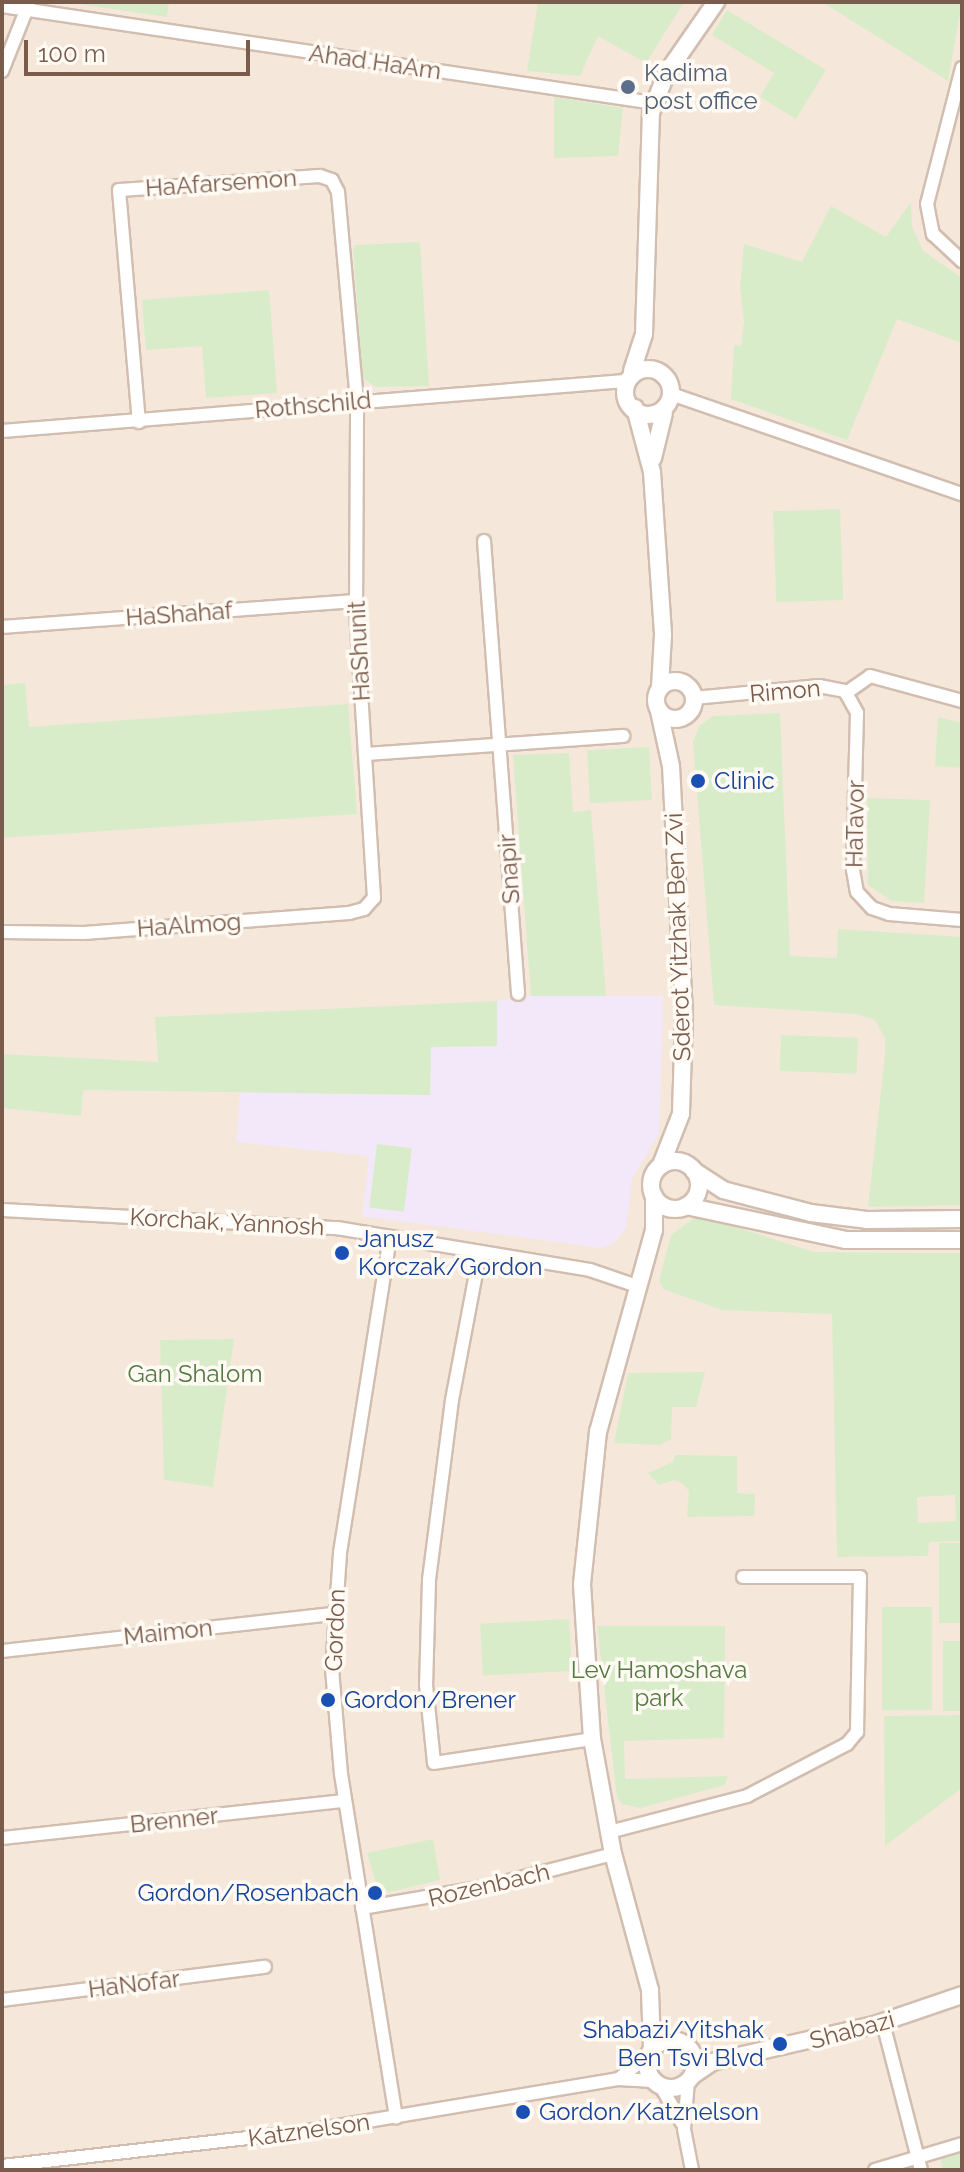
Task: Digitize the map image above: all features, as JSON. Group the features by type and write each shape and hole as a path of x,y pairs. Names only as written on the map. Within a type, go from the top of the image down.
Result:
{"street":[{"path":"690,699 675,680 660,687 663,635 652,472 628,376 644,334 646,150 653,103 666,74 715,3"},
{"name":"Ahad HaAm","path":"2,6 28,6 653,103"},
{"path":"2,71 28,6"},
{"path":"962,68 927,204 933,234 962,261"},
{"name":"HaAfarsemon","path":"139,422 119,190 320,176 332,180 338,192 357,401"},
{"path":"644,334 658,373 671,394 962,494"},
{"path":"628,376 644,368 658,373"},
{"name":"Rothschild","path":"2,431 139,422 628,376"},
{"path":"652,472 671,394"},
{"name":"HaShunit","path":"357,401 356,601 372,901"},
{"path":"635,408 648,415 664,413"},
{"name":"Snapir","path":"484,541 518,994"},
{"name":"HaShahaf","path":"2,627 356,601"},
{"path":"663,635 690,699"},
{"name":"Rimon","path":"690,699 819,686 846,693 870,676 962,701"},
{"name":"Sderot Yitzhak Ben Zvi","path":"660,687 659,711 671,766 683,986 681,1108 673,1144 661,1165"},
{"name":"HaTavor","path":"846,693 857,721 853,870 857,892 879,912 962,920"},
{"path":"659,711 672,719 690,699"},
{"name":"Sderot Yitzhak Ben Zvi","path":"671,766 690,699"},
{"path":"365,754 623,736"},
{"name":"HaAlmog","path":"2,932 71,934 349,913 372,901"},
{"name":"Sderot Yitzhak Ben Zvi","path":"681,1108 693,1169"},
{"path":"684,2129 657,2083 650,2052 650,1990 613,1854 592,1739 582,1616 585,1521 604,1403 653,1234 654,1196 651,1181 661,1165 679,1161 723,1190 829,1216 962,1219"},
{"path":"653,1234 697,1192 693,1169"},
{"path":"654,1196 664,1206 846,1240 962,1240"},
{"name":"Korchak, Yannosh","path":"2,1210 315,1226 590,1270 637,1286"},
{"name":"Gordon","path":"390,1237 333,1614 333,1695 345,1801 396,2118"},
{"path":"480,1252 452,1400 429,1580 426,1672 434,1763 592,1739"},
{"path":"609,1832 752,1794 847,1744 857,1732 860,1577 743,1577"},
{"name":"Maimon","path":"2,1651 333,1614"},
{"name":"Brenner","path":"2,1838 345,1801"},
{"name":"Rozenbach","path":"362,1908 489,1886 613,1854"},
{"name":"HaNofar","path":"2,2000 265,1967"},
{"path":"650,1990 695,2060 684,2129 692,2170"},
{"name":"Shabazi","path":"690,2078 712,2062 883,2023 962,1995"},
{"path":"883,2023 919,2164"},
{"path":"650,2052 663,2041 683,2044"},
{"name":"Shabazi","path":"683,2044 740,2056"},
{"name":"Katznelson","path":"614,2080 650,2052"},
{"path":"657,2083 675,2088 690,2078"},
{"name":"Katznelson","path":"2,2166 396,2118 614,2080 657,2083"},
{"path":"875,2170 919,2164 962,2144"}],"shaded area":[{"path":"2,2 962,2 962,2170 2,2170"},
{"path":"531,996 663,996 659,1133 632,1179 626,1228 613,1244 601,1248 362,1216 369,1156 236,1142 240,1092 430,1095 430,1047 497,1046 497,1001"}],"green space":[{"path":"65,2 169,2 167,17"},
{"path":"538,2 684,2 646,63 598,36 580,76 527,71"},
{"path":"822,2 962,2 948,81"},
{"path":"727,10 826,70 796,119 760,97 774,73 712,35"},
{"path":"554,97 623,108 618,156 554,158"},
{"path":"911,202 912,226 923,251 962,278 962,343 897,319 847,440 731,399 734,345 741,346 744,321 740,287 744,244 802,262 831,206 886,237"},
{"path":"420,242 429,386 376,387 363,378 353,250 355,245"},
{"path":"269,290 277,393 206,398 202,346 146,350 142,300"},
{"path":"840,509 843,600 776,602 773,511"},
{"path":"25,683 29,727 348,704 357,814 2,838 2,685"},
{"path":"780,713 790,956 837,958 838,929 962,937 962,1205 868,1207 885,1055 885,1038 875,1020 857,1014 714,1005 693,742 699,726 713,716"},
{"path":"938,717 962,723 962,768 935,766"},
{"path":"649,747 652,800 590,803 587,750"},
{"path":"569,753 573,812 591,810 606,996 531,996 513,755"},
{"path":"867,798 930,800 924,903 892,901 868,885"},
{"path":"497,1001 497,1046 431,1047 430,1095 83,1090 81,1116 2,1108 2,1054 158,1062 155,1017"},
{"path":"781,1035 858,1038 857,1074 780,1071"},
{"path":"377,1144 412,1148 404,1212 369,1208"},
{"path":"698,1215 814,1252 962,1253 962,1541 929,1542 928,1556 837,1557 832,1314 722,1310 663,1289 659,1281 671,1235","holes":["955,1495 956,1521 918,1523 917,1497"]},
{"name":"Gan Shalom","path":"234,1339 213,1487 164,1480 160,1340"},
{"path":"705,1372 696,1407 672,1407 671,1439 660,1445 614,1443 628,1373"},
{"path":"675,1455 737,1456 737,1493 755,1494 754,1516 687,1517 689,1491 683,1484 674,1480 659,1485 648,1473 673,1462"},
{"path":"939,1543 962,1543 962,1623 939,1623"},
{"path":"882,1607 932,1607 932,1710 882,1710"},
{"path":"569,1619 572,1671 483,1676 480,1624"},
{"name":"Lev Hamoshava park","path":"597,1626 725,1626 724,1738 624,1741 625,1779 728,1776 725,1785 640,1808 622,1804 617,1797"},
{"path":"943,1641 962,1641 962,1711 943,1711"},
{"path":"962,1715 962,1788 885,1846 884,1716"},
{"path":"433,1839 440,1880 389,1892 377,1886 367,1853"},
{"path":"962,2151 962,2170 943,2170 940,2158"}],"place":[{"name":"Kadima post office","path":"628,87"},
{"name":"Clinic","path":"698,781"},
{"name":"Janusz Korczak/Gordon","path":"342,1253"},
{"name":"Gordon/Brener","path":"328,1700"},
{"name":"Gordon/Rosenbach","path":"375,1893"},
{"name":"Shabazi/Yitshak Ben Tsvi Blvd","path":"780,2044"},
{"name":"Gordon/Katznelson","path":"523,2112"}]}
